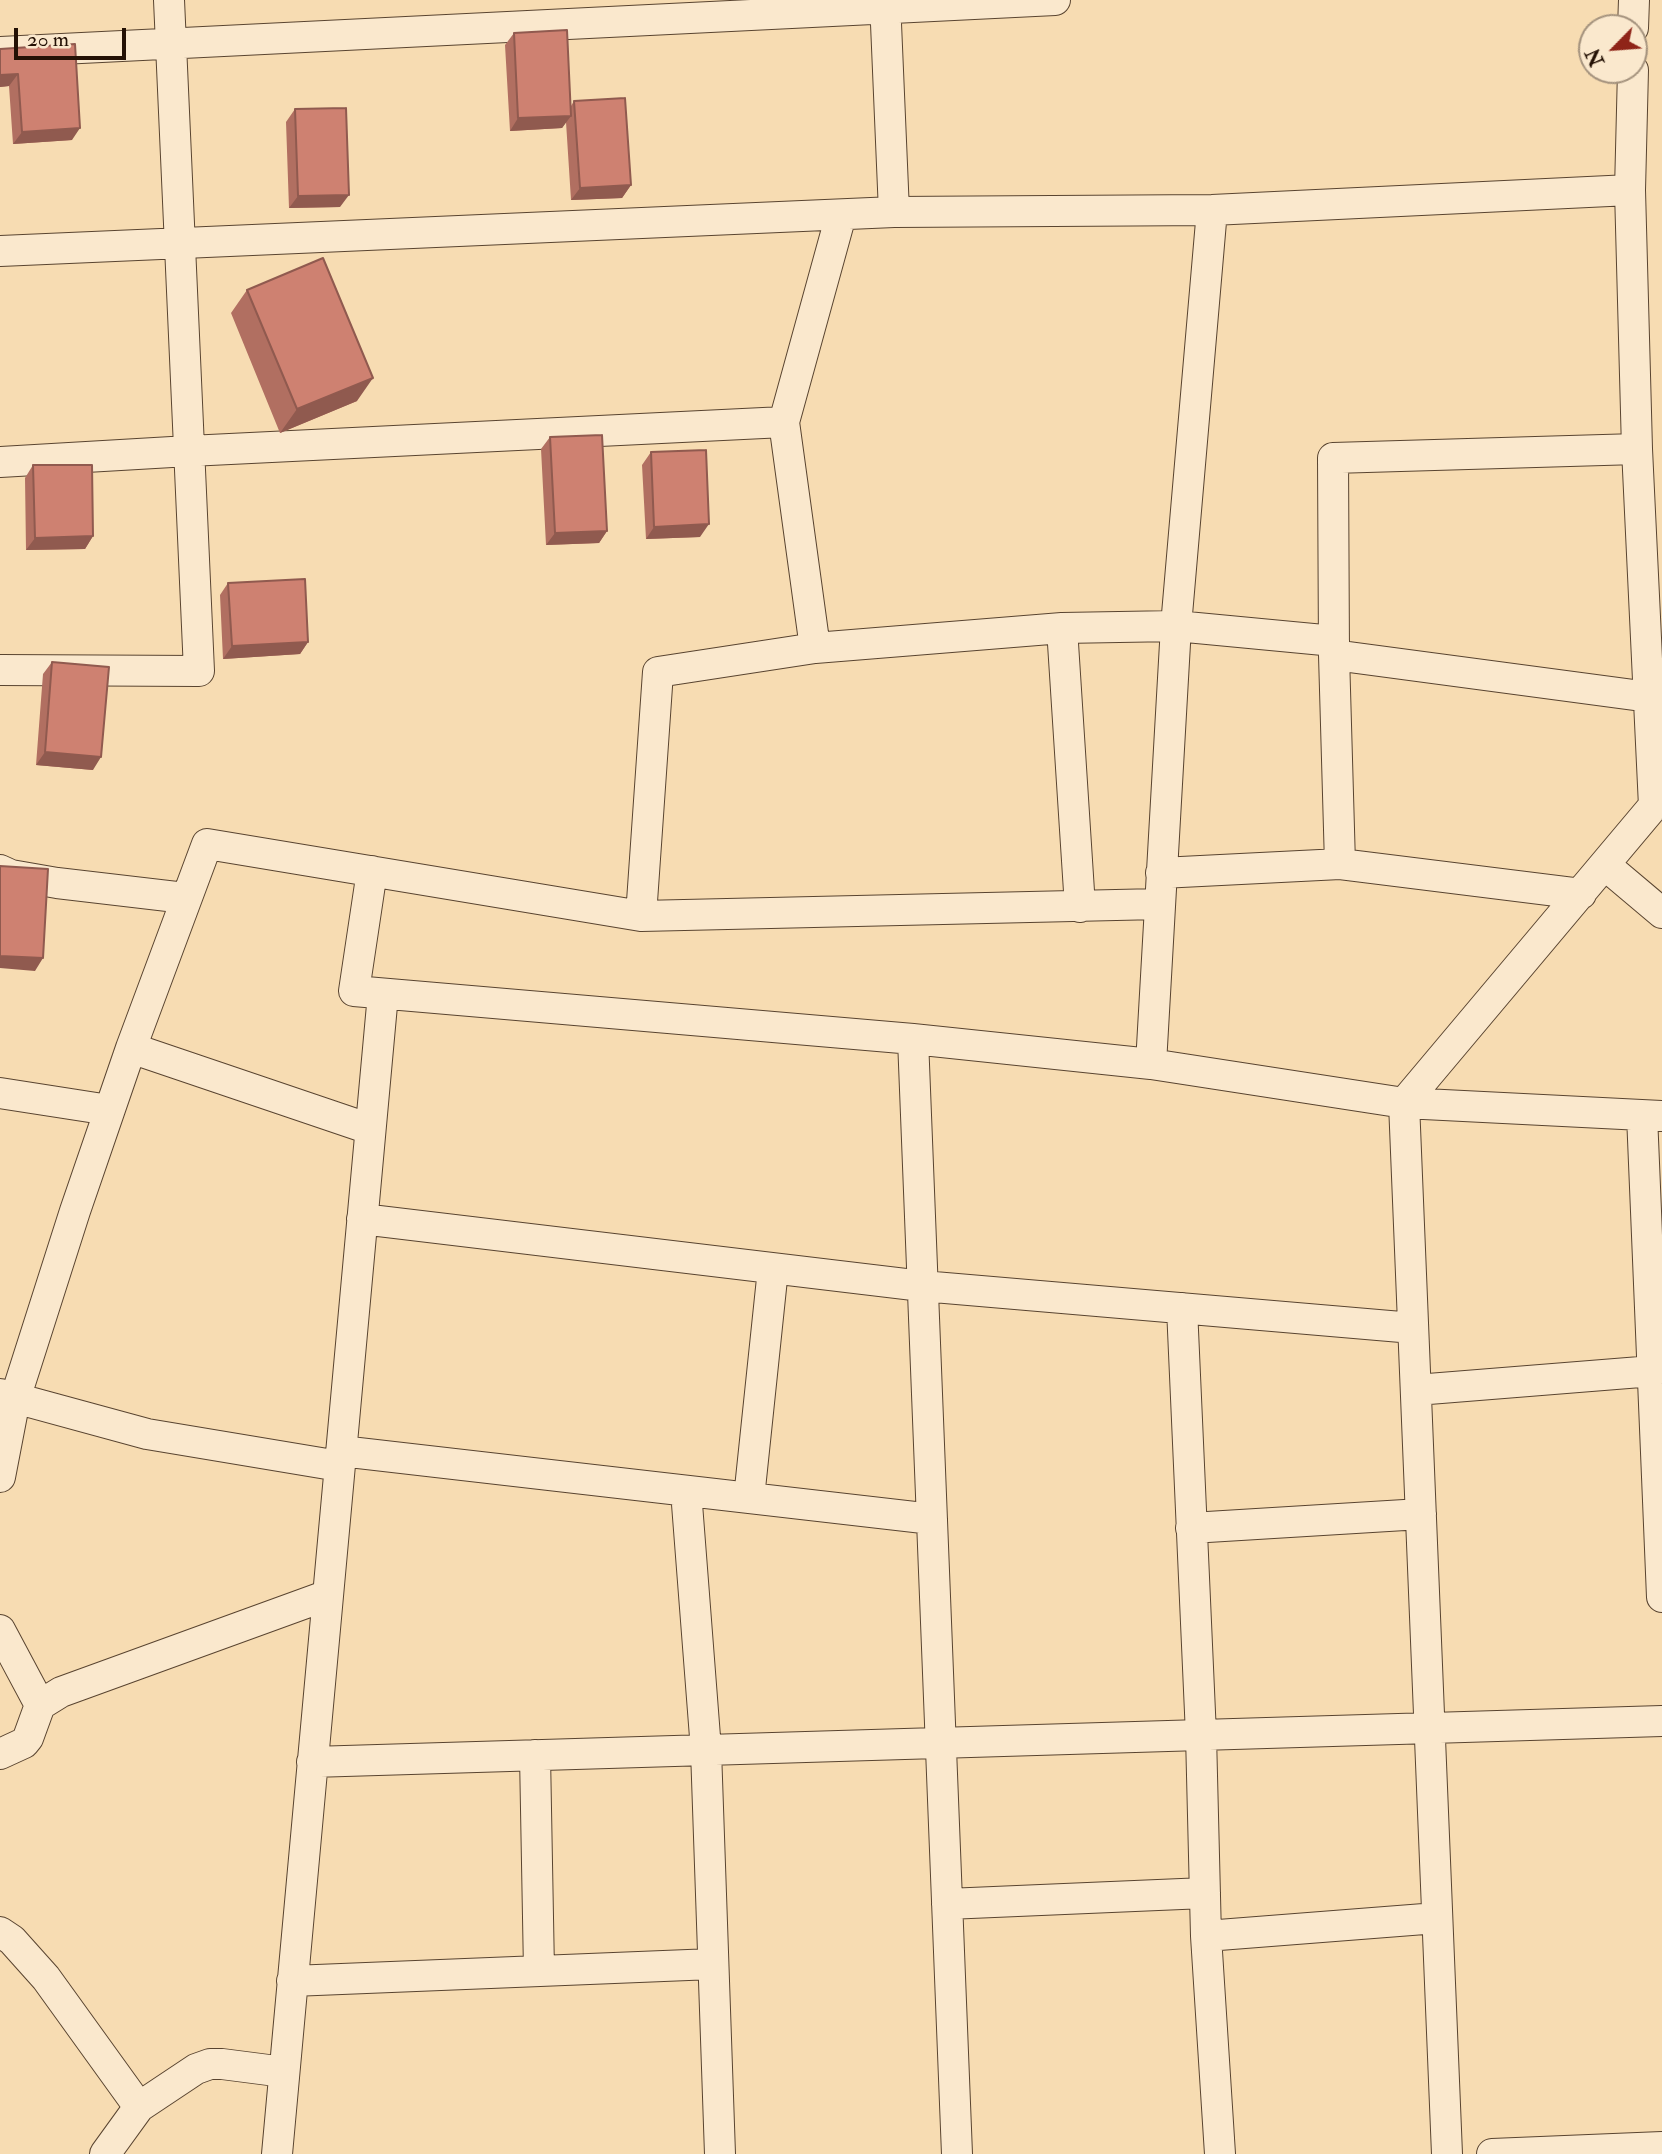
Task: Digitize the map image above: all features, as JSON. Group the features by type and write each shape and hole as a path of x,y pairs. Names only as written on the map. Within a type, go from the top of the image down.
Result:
{"street":[{"path":"0,670 199,671 169,0"},
{"path":"0,52 886,4 1055,0"},
{"path":"886,4 894,212"},
{"path":"1447,2154 1405,1103 1658,801 1649,697 1637,449 1630,190 1633,84"},
{"path":"0,251 894,212 1212,210 1630,190"},
{"path":"1151,1064 1176,626 1212,210"},
{"path":"815,648 784,422 841,215"},
{"path":"0,462 784,422"},
{"path":"1340,864 1334,648 1333,458 1637,449"},
{"path":"641,916 657,671 815,648 1062,628 1176,626 1649,697"},
{"path":"1062,628 1080,906"},
{"path":"0,1477 8,1396 131,1048 207,844 641,916 1159,904"},
{"path":"1161,873 1340,864 1581,894"},
{"path":"1605,865 1662,913"},
{"path":"0,870 11,875 57,883 186,898"},
{"path":"372,871 354,991 913,1039 1151,1064 1405,1103 1652,1116 1653,1371 1662,1598"},
{"path":"277,2154 383,994"},
{"path":"913,1039 957,2154"},
{"path":"131,1048 370,1129"},
{"path":"0,1093 109,1110"},
{"path":"362,1219 922,1286 1413,1328"},
{"path":"749,1498 773,1269"},
{"path":"1182,1308 1201,1735 1206,1936 1220,2154"},
{"path":"1416,1390 1653,1371"},
{"path":"8,1396 147,1434 340,1458 686,1491 932,1519"},
{"path":"686,1491 706,1750 720,2154"},
{"path":"1191,1528 1421,1514"},
{"path":"0,1755 24,1743 40,1705 68,1689 328,1595"},
{"path":"0,1630 40,1705"},
{"path":"312,1762 1662,1721"},
{"path":"535,1755 539,1971"},
{"path":"947,1904 1205,1893"},
{"path":"1206,1936 1437,1917"},
{"path":"0,1933 12,1940 46,1978 139,2107"},
{"path":"292,1981 713,1964"},
{"path":"108,2154 139,2107 197,2068 210,2064 284,2072"},
{"path":"1492,2154 1662,2147"}],"building":[{"path":"567,30 571,116 518,118 514,33"},
{"path":"75,44 80,128 22,132 18,74 0,75 0,49"},
{"path":"625,98 631,185 580,188 574,101"},
{"path":"346,108 349,195 298,196 295,109"},
{"path":"323,258 373,378 297,409 247,290"},
{"path":"602,435 607,531 555,533 550,437"},
{"path":"706,450 709,524 654,527 651,452"},
{"path":"33,465 92,465 93,536 35,538"},
{"path":"305,579 308,642 232,646 228,583"},
{"path":"52,662 109,667 101,757 45,752"},
{"path":"0,866 48,869 43,958 0,956"}]}
